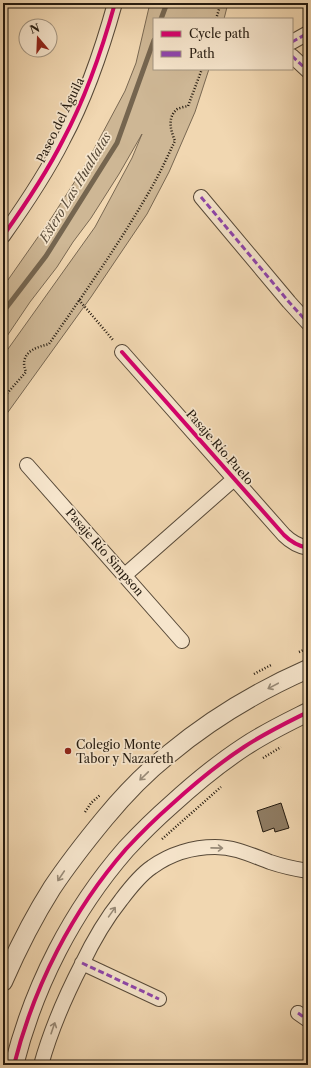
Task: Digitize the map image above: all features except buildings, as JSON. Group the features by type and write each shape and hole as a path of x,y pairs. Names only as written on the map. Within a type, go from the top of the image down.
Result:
{"street":[{"name":"Paseo del Águila","path":"3,236 28,200 64,139 88,85 115,3"},
{"path":"293,41 308,33"},
{"path":"293,57 308,71"},
{"path":"201,197 308,323"},
{"name":"Pasaje Río Puelo","path":"122,352 289,540 301,547 308,548"},
{"name":"Pasaje Río Simpson","path":"27,464 182,641"},
{"name":"Pasaje Río Puelo","path":"125,575 234,479"},
{"path":"3,982 24,938 51,889 89,837 130,790 168,754 225,713 284,679 308,669"},
{"path":"14,1065 33,1005 56,953 85,904 126,850 140,834 183,794 223,761 244,746 308,712"},
{"path":"41,1065 56,1018 91,944 127,891 152,866 162,860 187,851 214,847 236,850 291,868 308,871"},
{"path":"82,963 159,999"}],"path":[{"path":"216,18 220,3"},
{"path":"3,398 26,372 24,362 28,354 35,348 48,344 124,232 153,184 175,141 171,130 170,118 176,110 188,106 202,70"},
{"path":"79,300 122,352"},
{"path":"257,761 282,747"},
{"path":"162,860 157,846 159,842 224,785"}],"shaded area":[{"path":"150,3 228,3 224,18 153,18 153,70 209,70 195,112 169,172 147,214 91,297 3,419 3,356 95,227 132,158 142,134 91,218 3,342 3,287 52,217 86,164 125,91 136,63"}],"waterway":[{"name":"Estero Las Hualtatas","path":"161,18 167,3"},
{"name":"Estero Las Hualtatas","path":"3,312 46,256 117,143 153,43"}],"marked path":[{"path":"293,41 308,33"},
{"path":"293,57 308,71"},
{"path":"201,197 308,323"},
{"path":"82,963 159,999"},
{"path":"298,1013 308,1020"}],"cycle path":[{"path":"3,236 42,177 71,124 93,73 115,3"},
{"path":"122,352 284,535 289,540 308,548"},
{"path":"14,1065 32,1007 57,951 89,898 126,849 188,789 216,767 260,737 308,712"}],"place":[{"name":"Colegio Monte Tabor y Nazareth","path":"68,751"}]}
